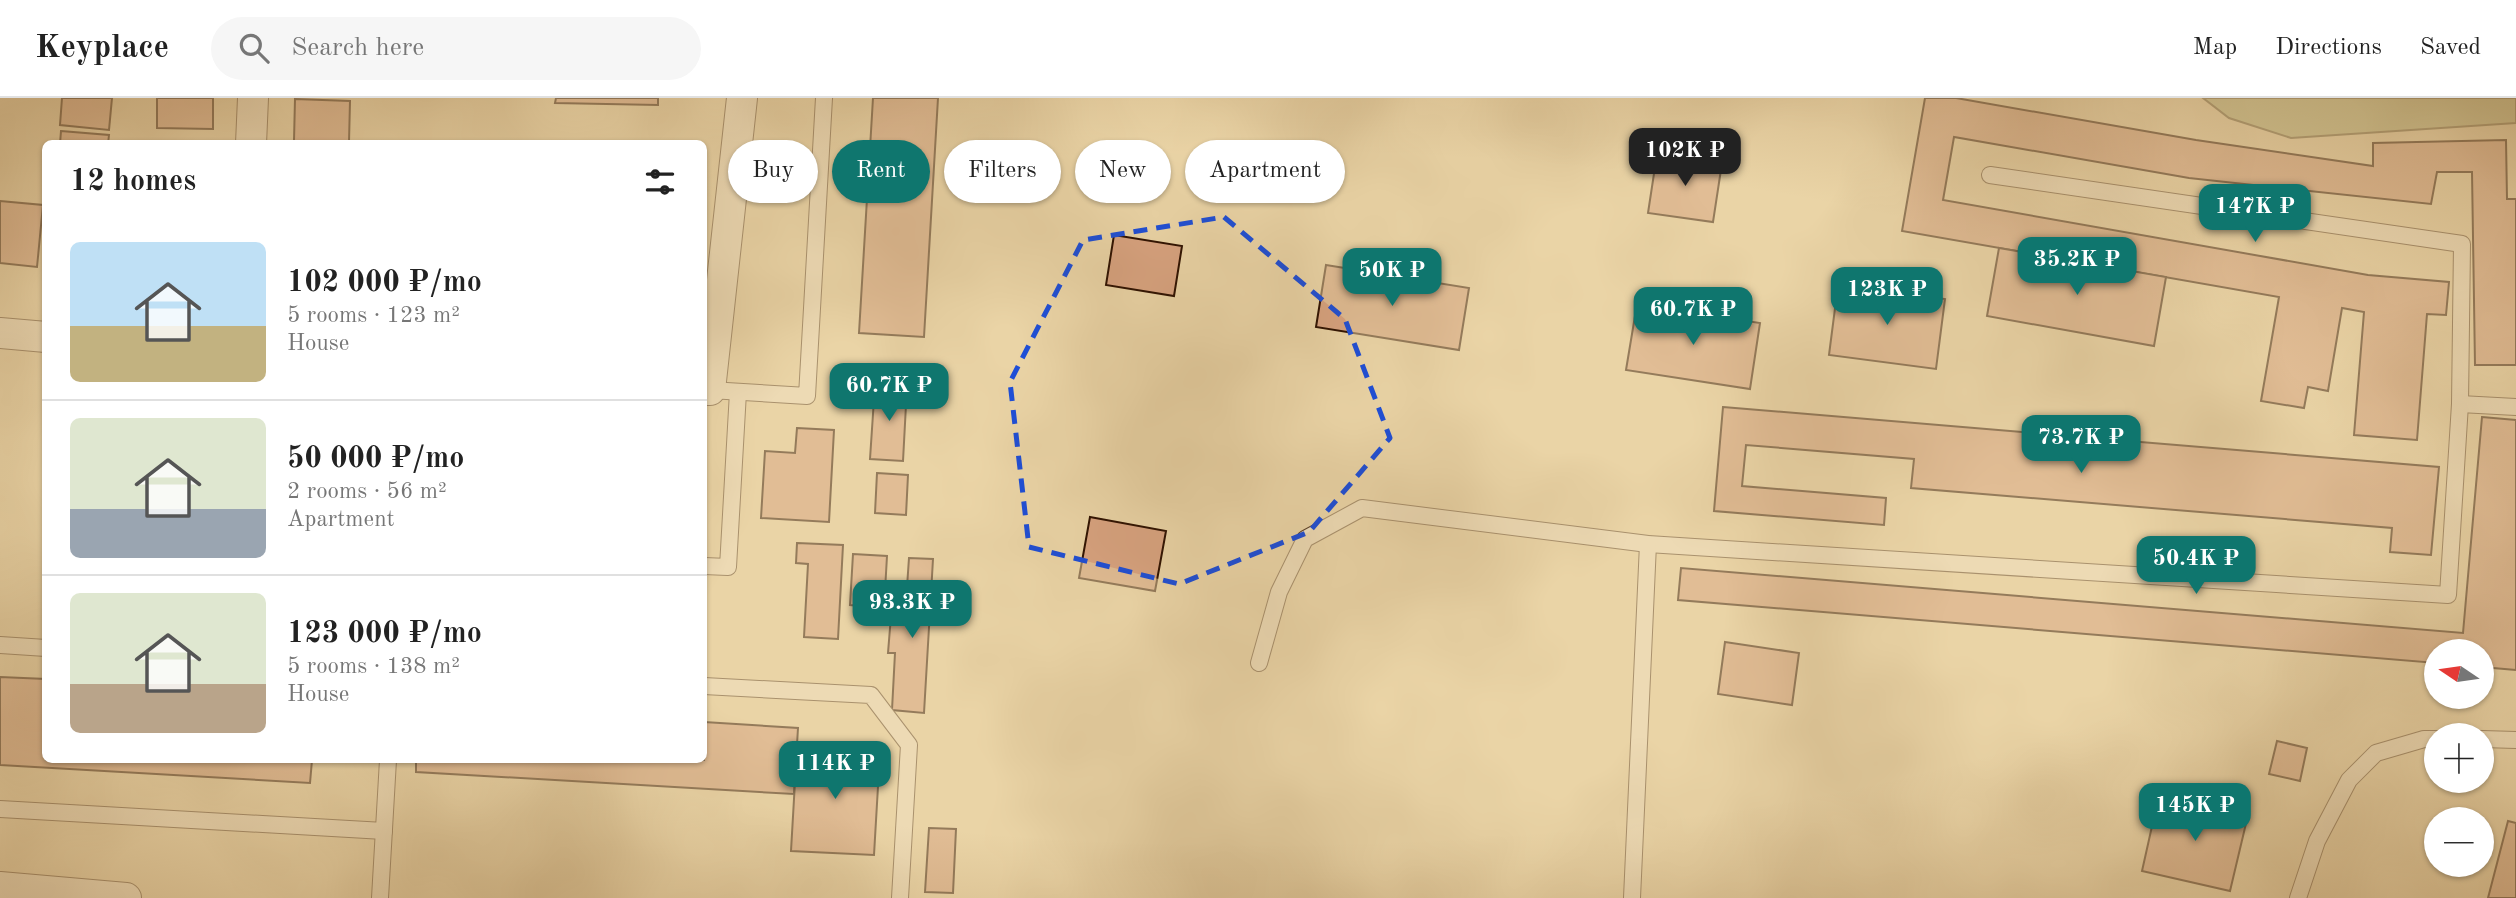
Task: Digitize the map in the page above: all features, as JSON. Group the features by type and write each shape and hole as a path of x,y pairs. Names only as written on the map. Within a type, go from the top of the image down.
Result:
{"street":[{"path":"251,140 253,98"},
{"path":"717,391 743,98"},
{"path":"0,333 42,337"},
{"path":"0,887 78,896 126,898"}],"lane":[{"path":"707,566 728,567 717,391 807,396 824,98"},
{"path":"1259,663 1279,592 1306,539 1362,508 1648,544 2448,595 2460,404 2462,244 1990,175"},
{"path":"2460,404 2516,407"},
{"path":"1632,898 1648,544"},
{"path":"0,645 42,648"},
{"path":"707,686 871,695 909,745 900,898"},
{"path":"2298,898 2317,841 2349,780 2376,753 2424,739"},
{"path":"2494,740 2516,740"},
{"path":"380,898 388,763"},
{"path":"0,809 384,831"}],"highlighted area":[{"path":"1224,217 1345,319 1390,438 1309,532 1179,584 1029,547 1010,382 1083,240"}],"shaded area":[{"path":"2203,98 2516,98 2516,123 2291,138 2229,118"}],"building":[{"path":"62,98 112,98 109,130 60,125"},
{"path":"157,98 213,98 213,129 157,128"},
{"path":"556,98 658,98 658,105 555,103"},
{"path":"873,98 938,98 924,337 859,333 867,203 930,203 930,140 870,140"},
{"path":"1925,98 1956,98 2196,140 2373,166 2373,143 2506,140 2507,199 2516,199 2516,365 2475,365 2472,172 2437,172 2431,204 2189,178 1954,137 1943,200 2368,275 2449,282 2446,315 2427,314 2417,440 2354,435 2364,312 2342,308 2328,391 2308,387 2304,408 2261,401 2279,297 1902,231"},
{"path":"295,99 350,101 349,140 294,140"},
{"path":"61,131 109,135 108,140 60,140"},
{"path":"1657,154 1722,163 1713,222 1648,213"},
{"path":"0,201 42,205 37,267 0,263"},
{"path":"1114,235 1182,246 1174,296 1106,285"},
{"path":"1999,248 2166,277 2154,346 1987,316"},
{"path":"1326,265 1469,288 1459,350 1316,327"},
{"path":"1838,285 1945,299 1936,369 1829,355"},
{"path":"1637,304 1760,323 1750,389 1626,370"},
{"path":"875,384 907,386 903,461 870,459"},
{"path":"1723,407 2439,467 2431,555 2390,552 2392,528 1911,488 1914,459 1746,445 1742,486 1886,498 1884,525 1714,511"},
{"path":"2482,417 2516,420 2516,670 2494,668 2494,639 2424,639 2424,662 1678,600 1681,568 2463,633"},
{"path":"797,428 834,430 829,522 761,518 765,451 795,453"},
{"path":"877,473 908,475 906,515 875,513"},
{"path":"1090,517 1166,531 1155,591 1079,578"},
{"path":"797,543 843,545 838,639 804,637 808,564 796,563"},
{"path":"853,554 887,556 884,608 850,605"},
{"path":"909,558 933,559 924,713 892,710 895,653 888,653 891,616 905,616"},
{"path":"1725,642 1799,653 1792,705 1718,694"},
{"path":"0,677 42,679 42,763 312,763 310,783 0,765"},
{"path":"707,722 798,728 794,794 416,772 416,763 707,763"},
{"path":"2277,741 2307,748 2300,781 2269,774"},
{"path":"797,747 880,752 874,855 791,851"},
{"path":"2159,795 2248,815 2230,891 2142,871"},
{"path":"2508,821 2516,823 2516,898 2488,898"},
{"path":"929,828 956,829 953,893 925,892"}]}
